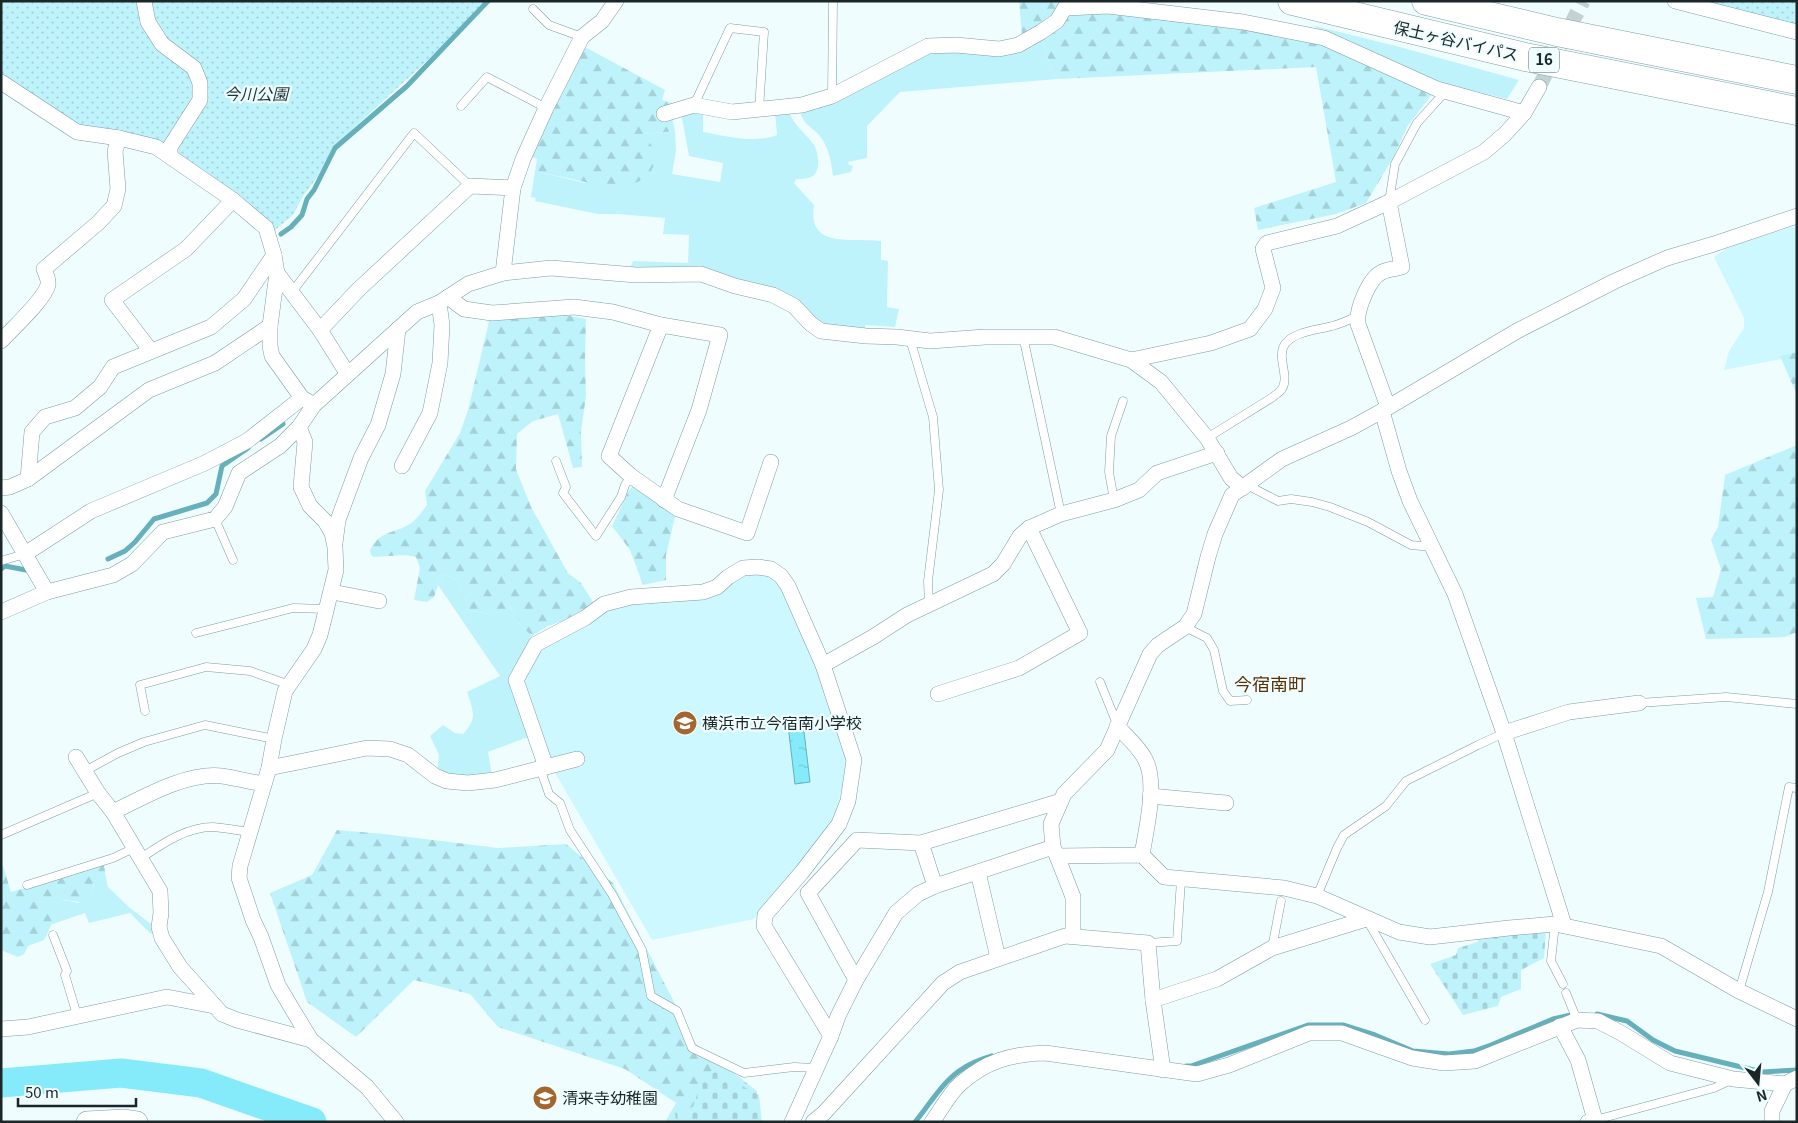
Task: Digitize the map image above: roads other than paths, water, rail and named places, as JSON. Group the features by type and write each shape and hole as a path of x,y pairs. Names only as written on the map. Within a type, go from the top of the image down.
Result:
{"highway":[{"name":"保土ヶ谷バイパス","path":"1292,1 1525,57 1797,112"},
{"name":"保土ヶ谷バイパス","path":"1426,1 1557,32 1797,80"}],"street":[{"path":"144,1 148,22 162,44 194,68 200,83 200,100 170,147 170,156"},
{"path":"1675,1 1797,32"},
{"path":"503,273 514,188 523,159 582,37 602,21 611,3"},
{"path":"664,114 694,106 732,112 759,110 802,104 832,96 928,46 956,45 998,49 1018,45 1057,21 1067,5 1108,6 1243,22 1324,38 1445,92 1524,113"},
{"path":"1,82 77,132 118,138 156,147 233,200 266,228 274,254 277,273 270,326 272,356 308,401"},
{"path":"1131,360 1211,342 1250,329 1265,309 1273,288 1263,249 1267,243 1337,226 1389,202 1484,152 1505,134 1524,113 1539,87"},
{"path":"1,341 36,304 46,290 48,283 44,269 98,223 114,206 118,189 115,151 118,138"},
{"path":"320,330 359,289 470,186 514,188"},
{"path":"151,351 112,300 186,249 233,200"},
{"path":"1389,202 1402,268 1381,272 1368,288 1358,310 1358,324 1385,409 1399,471 1410,501 1455,594 1504,733 1560,925"},
{"path":"1073,935 1073,897 1055,852 1051,824 1064,794 1107,750 1150,654 1158,645 1185,627 1194,614 1210,549 1240,489 1282,459 1351,428 1517,331 1615,281 1667,258 1797,216"},
{"path":"28,479 32,432 45,418 75,408 100,387 113,367 211,327 244,299 274,254"},
{"path":"25,554 91,511 205,463 247,441 347,373 417,312 444,300 468,284 503,273 551,268 636,275 701,274 735,286 773,296 794,306 821,332 930,341 1054,336 1131,360 1161,382 1207,438 1231,478 1240,489"},
{"path":"277,273 320,330 347,373"},
{"path":"444,300 464,309 492,313 574,308 613,312 661,325 720,336 700,410 664,500"},
{"path":"402,466 430,413 440,363 444,300"},
{"path":"661,325 609,456 631,476 678,509 721,530 747,533 771,462"},
{"path":"1,488 10,487 28,479 149,390 215,363 270,326"},
{"path":"396,1122 367,1086 311,1040 278,985 239,878 240,866 249,832 269,768 286,691 314,649 320,635 336,570 335,547 338,520 360,458 378,425 393,374 398,329"},
{"path":"1,612 17,608 47,592 113,575 132,564 163,532 215,519 225,507 239,473 280,446 299,426 308,401"},
{"path":"299,426 305,442 301,487 310,506 325,521 332,533 335,547"},
{"path":"823,665 873,637 907,615 993,574 1003,564 1020,536 1029,528 1061,514 1114,500 1139,490 1158,473 1217,454"},
{"path":"1,513 47,592"},
{"path":"938,694 1019,668 1080,633 1029,528"},
{"path":"543,767 516,680 536,644 585,618 604,604 631,597 703,592 717,588 725,573 743,568 758,567 771,569 781,576 788,586 823,665 854,760 848,801 839,824 802,872 765,915 764,926 832,1036"},
{"path":"332,592 379,601"},
{"path":"1504,733 1569,712 1639,703"},
{"path":"1117,726 1145,758 1150,775 1150,796 1142,855"},
{"path":"269,768 367,748 390,749 408,755 435,776 447,781 468,783 495,780 577,759"},
{"path":"76,757 98,793 113,812 160,892 161,913 159,927 162,938 180,967 222,1014 237,1020 311,1040"},
{"path":"113,812 164,788 204,777 220,776 264,784"},
{"path":"1150,796 1226,803"},
{"path":"856,980 808,893 857,840 921,843 1061,801"},
{"path":"921,843 935,886"},
{"path":"792,1122 832,1036 838,1016 856,980 896,913 918,894 935,886 978,872 1055,852 1142,855 1164,877 1284,888 1317,896 1399,932 1430,938 1509,928 1560,925 1661,946 1739,991 1797,1019"},
{"path":"978,872 998,958"},
{"path":"1153,1000 1217,979 1272,948 1366,919"},
{"path":"813,1122 943,983 960,972 1065,936 1073,935 1148,943 1153,1000 1163,1070"},
{"path":"1,1029 28,1027 167,997 214,1006"},
{"path":"932,1122 959,1085 986,1064 1024,1054 1045,1054 1197,1074 1229,1066 1309,1033 1342,1033 1412,1058 1444,1063 1475,1061 1577,1020 1598,1021 1670,1063 1733,1079 1791,1081 1772,1116"},
{"path":"1560,1026 1578,1060 1591,1121"},
{"path":"87,1122 137,1122"}],"lane":[{"path":"832,96 833,1"},
{"path":"534,9 549,25 582,37"},
{"path":"694,106 730,28 764,32 759,110"},
{"path":"461,106 487,77 546,108"},
{"path":"1389,202 1395,164 1417,123 1445,92"},
{"path":"292,292 414,134 470,186"},
{"path":"1207,438 1273,397 1281,390 1284,375 1282,354 1285,344 1309,331 1333,326 1357,316"},
{"path":"1023,336 1061,514"},
{"path":"910,339 933,417 939,490 928,581 928,604"},
{"path":"1114,500 1109,472 1112,436 1123,401"},
{"path":"556,461 566,487 564,493 596,536 621,497 625,485 631,476"},
{"path":"1240,489 1278,501 1291,499 1330,507 1368,522 1411,544 1432,547"},
{"path":"215,519 233,560"},
{"path":"1,561 25,554"},
{"path":"196,633 293,608 327,609"},
{"path":"1185,627 1207,638 1214,650 1223,692 1230,701 1247,700"},
{"path":"144,711 140,685 206,667 250,671 290,685"},
{"path":"1100,682 1117,726"},
{"path":"1639,703 1726,697 1797,704"},
{"path":"85,771 118,753 144,742 205,725 274,739"},
{"path":"1317,896 1344,835 1386,806 1406,782 1504,733"},
{"path":"543,767 549,794 560,803 570,830 612,894 642,950 651,996 677,1011 692,1048 744,1073 794,1067 816,1068"},
{"path":"1739,991 1768,892 1789,788 1797,788"},
{"path":"1,835 98,793"},
{"path":"28,885 113,858 138,853 190,832 211,827 249,832"},
{"path":"1148,943 1177,941 1181,880"},
{"path":"1272,948 1282,901"},
{"path":"1366,919 1425,1020"},
{"path":"1560,925 1551,960 1562,984"},
{"path":"53,935 67,971 66,975 77,1015"},
{"path":"1566,992 1577,1020"},
{"path":"1591,1121 1714,1088 1733,1079"}],"water":[{"path":"803,723 810,782 795,784 788,725"}],"waterway":[{"path":"281,234 291,227 302,215 307,199 314,190 335,148 407,86 488,1"},
{"path":"261,439 283,424"},
{"path":"108,559 125,551 154,519 207,503 216,494 222,466 248,448"},
{"path":"1,569 5,566 26,570"},
{"path":"1597,1014 1627,1021 1653,1040 1675,1051 1762,1072 1797,1070"},
{"path":"1186,1066 1191,1066 1308,1025 1343,1025 1375,1035 1413,1051 1449,1054 1474,1051 1553,1019 1571,1015"},
{"path":"915,1122 941,1088 953,1076 971,1064 992,1056"},
{"path":"1,1083 121,1073 201,1083 312,1122"}],"tunnel":[{"path":"1539,87 1583,1"}],"place":[{"name":"横浜市立今宿南小学校","path":"685,723"},
{"name":"清来寺幼稚園","path":"545,1098"}],"district":[{"name":"今宿南町","path":"1270,685"}],"park label":[{"name":"今川公園","path":"256,94"}]}
